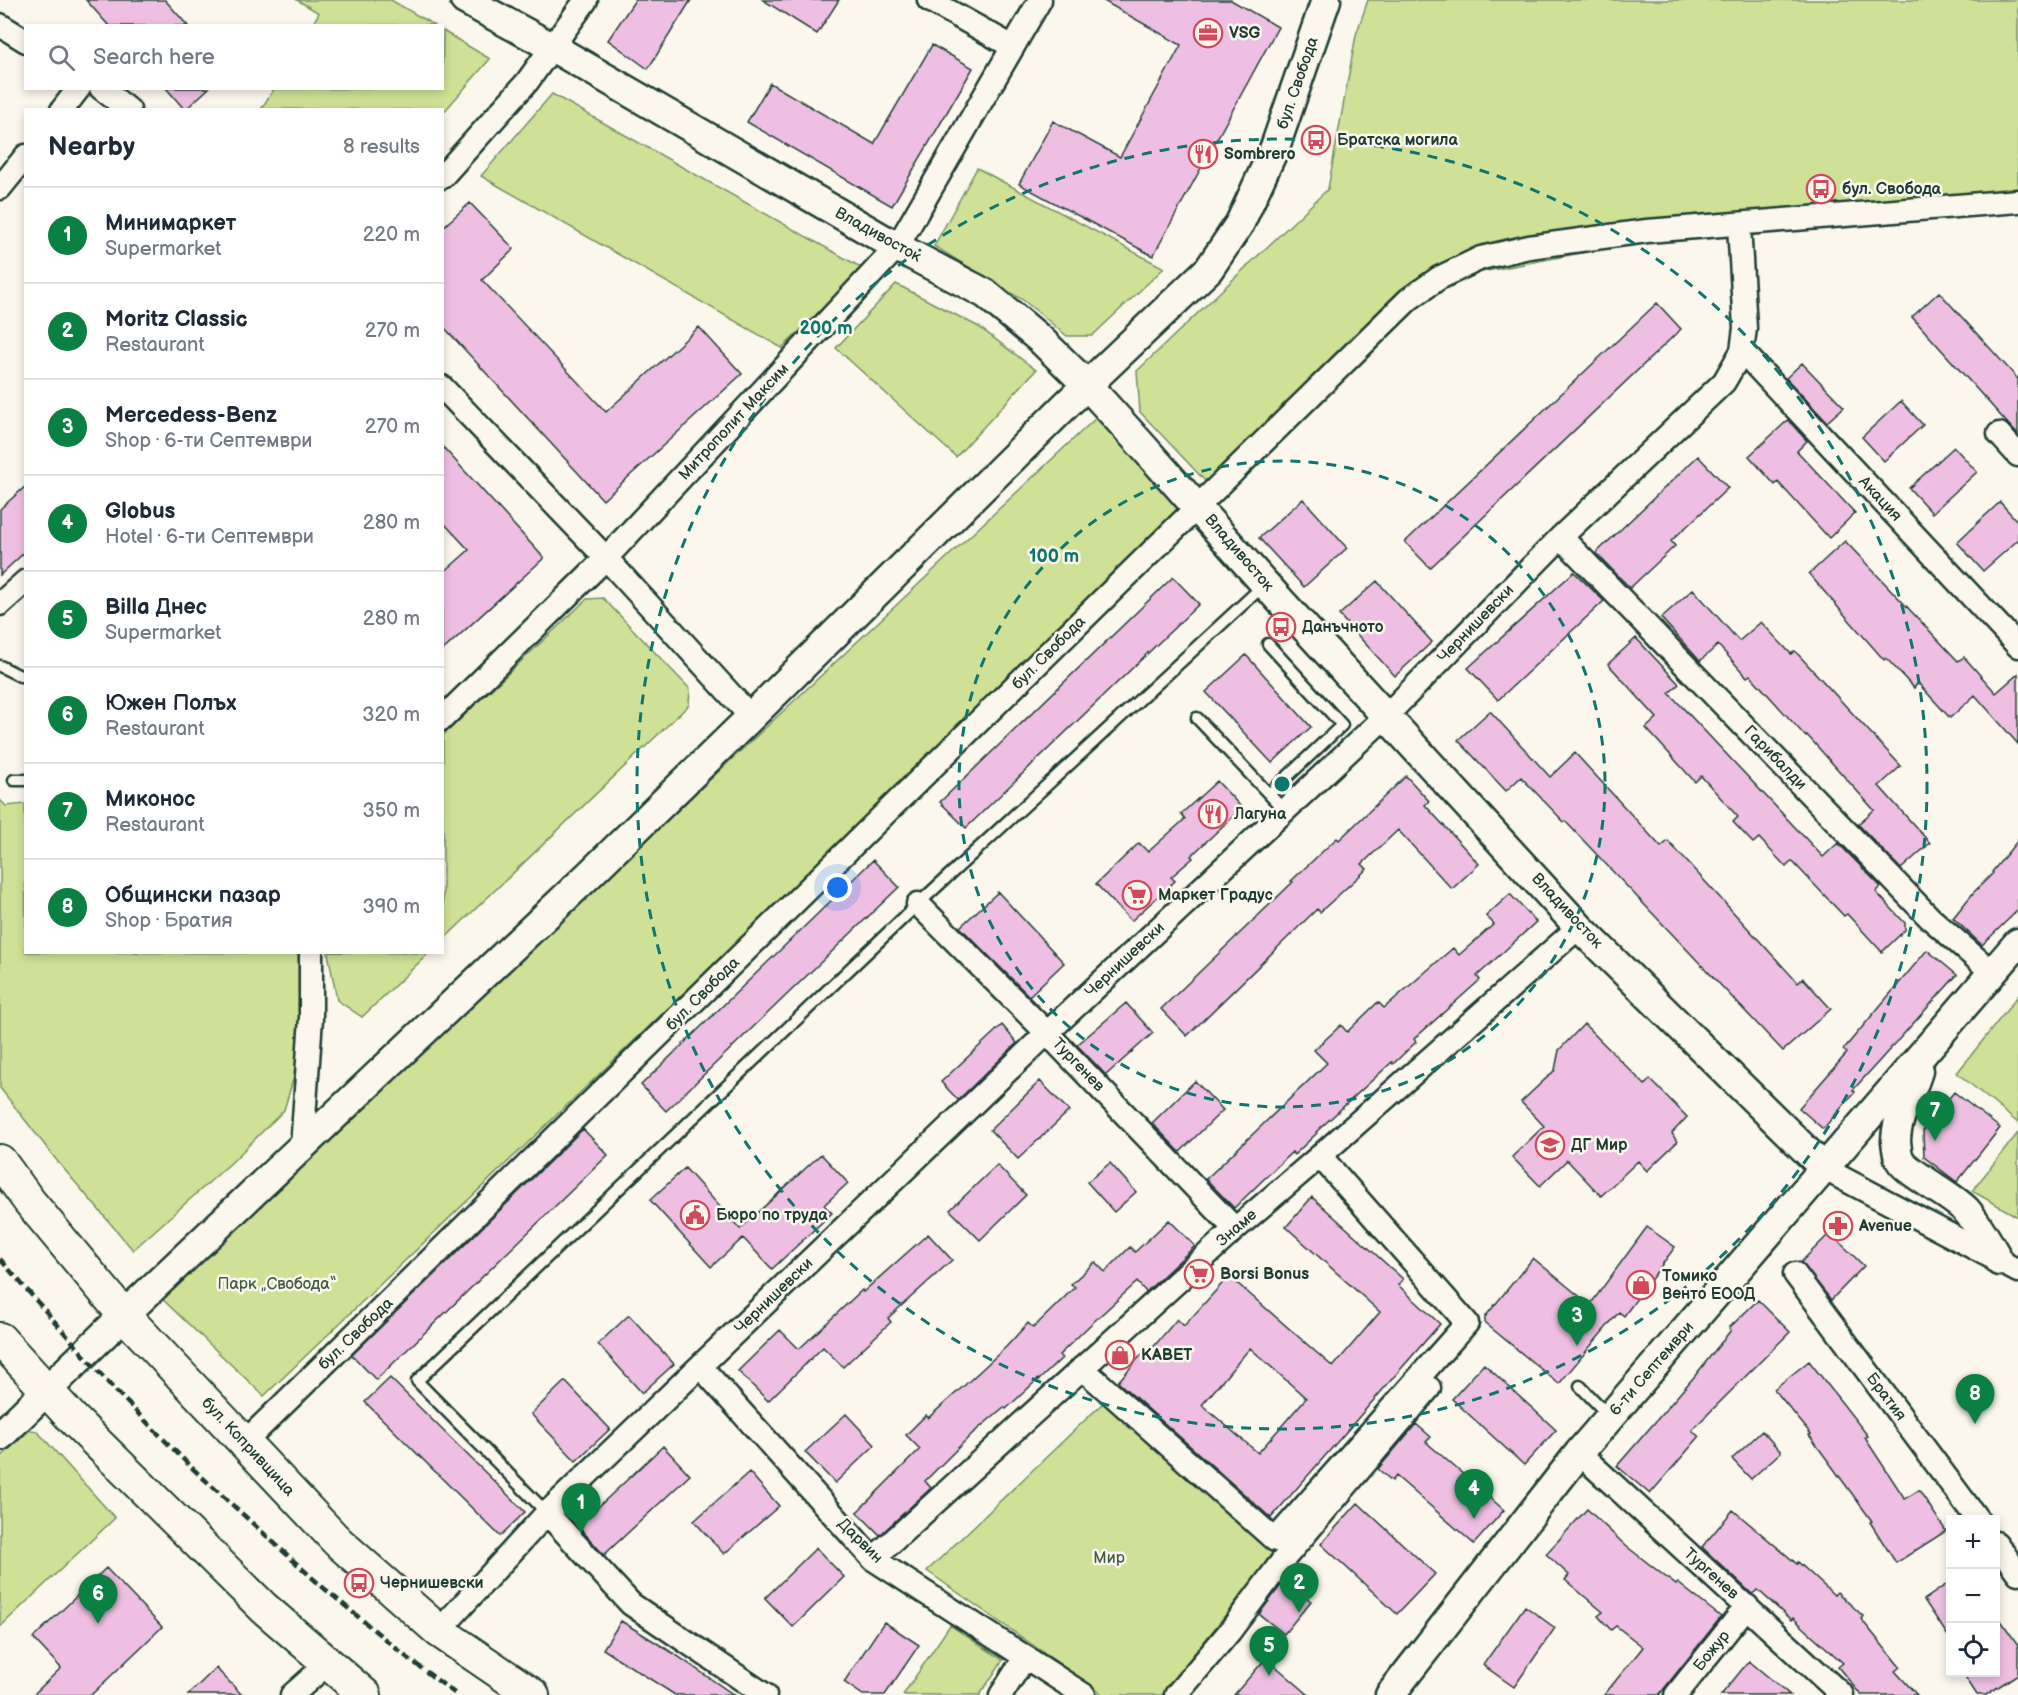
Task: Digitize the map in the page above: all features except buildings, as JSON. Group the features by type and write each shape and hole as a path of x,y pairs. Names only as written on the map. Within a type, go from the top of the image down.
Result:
{"main road":[{"name":"бул. Копривщица","path":"0,1161 29,1201 124,1315 338,1542 440,1631 534,1695"},
{"path":"0,1339 46,1392 264,1608 365,1695"}],"street":[{"name":"Владивосток","path":"465,0 897,247 986,294 1041,340 1087,385 1198,506 1265,584 1580,927 1825,1169 2008,1266"},
{"path":"444,175 527,82 586,0"},
{"path":"929,0 1013,47"},
{"name":"Митрополит Максим","path":"444,717 606,558 897,247 1040,0"},
{"name":"бул. Свобода","path":"0,1436 124,1315 582,882 1087,385 1209,269 1240,223 1275,147 1326,0"},
{"path":"0,25 24,40"},
{"path":"64,108 77,90"},
{"path":"104,90 126,108"},
{"path":"0,188 24,158"},
{"name":"бул. Свобода","path":"244,1443 1409,299 1439,278 1481,258 1529,247 1647,231 2018,201"},
{"name":"Чернишевски","path":"440,1631 547,1513 1047,1033 1387,715 1562,537 1724,382 1742,351 1745,328 1739,225"},
{"name":"Акация","path":"1742,351 2018,646"},
{"path":"444,389 606,558 751,717"},
{"path":"1999,434 2018,455"},
{"name":"Гарибалди","path":"1562,537 1930,918 1993,973"},
{"path":"0,604 24,583"},
{"name":"Тургенев","path":"918,904 1047,1033 1235,1229"},
{"name":"Знаме","path":"873,1559 1235,1229 1580,927"},
{"name":"6-ти Септември","path":"1390,1695 1579,1453 1921,1058 2018,942"},
{"path":"302,1147 311,1018 311,954"},
{"path":"1921,1058 1912,1090 1900,1116 1896,1141 1899,1160 1957,1202 2008,1266"},
{"path":"1082,1368 1275,1540 1467,1323 1320,1156"},
{"name":"Братия","path":"1795,1274 1974,1515"},
{"path":"1176,1695 1230,1631 1283,1560 1466,1345"},
{"name":"Дарвин","path":"701,1367 873,1559 1084,1695"},
{"name":"Тургенев","path":"1579,1453 1842,1695"},
{"path":"547,1513 632,1604 765,1695"},
{"path":"2000,1550 2018,1573"},
{"name":"Божур","path":"1676,1695 1747,1606"},
{"path":"1001,1695 1025,1657"},
{"path":"292,1695 327,1664"}],"lane":[{"path":"547,1513 417,1381 918,904 1265,584"},
{"path":"1268,644 1342,725 1269,794"},
{"path":"0,666 24,676"},
{"path":"1197,718 1285,811"},
{"path":"14,780 24,780"},
{"path":"1580,1386 1610,1417"}],"green space":[{"path":"297,0 391,0 432,24 313,24 319,13"},
{"path":"1368,0 2018,0 2018,191 1790,213 1414,285 1208,484 1140,412 1137,371 1328,189 1356,35"},
{"path":"444,32 490,59 444,112 444,108 262,108 273,90 444,90"},
{"path":"552,94 864,269 782,348 481,176"},
{"path":"977,168 1164,268 1092,336 1067,336 1023,300 934,246"},
{"path":"896,284 979,327 1036,370 956,457 836,348"},
{"name":"Парк „Свобода“","path":"1098,416 1187,510 264,1396 159,1296"},
{"path":"603,598 690,689 689,705 444,939 444,734 587,599"},
{"path":"0,800 6,806 24,804 24,954 304,954 301,1053 284,1110 233,1161 133,1250 58,1162 0,1088"},
{"path":"328,954 428,954 362,1017 337,1000"},
{"path":"2018,996 2018,1123 1957,1073"},
{"path":"2018,1133 2018,1217 1972,1191"},
{"name":"Мир","path":"1106,1400 1276,1551 1162,1695 1104,1695 927,1571"},
{"path":"30,1430 37,1431 115,1518 0,1627 0,1458"},
{"path":"950,1625 1003,1660 980,1695 903,1695"}],"railway":[{"path":"0,1259 111,1386 191,1467 319,1584 404,1655 457,1695"}],"place":[{"name":"VSG","path":"1208,33"},
{"name":"Братска могила","path":"1316,140"},
{"name":"Sombrero","path":"1203,154"},
{"name":"бул. Свобода","path":"1821,189"},
{"name":"Данъчното","path":"1281,627"},
{"name":"Лагуна","path":"1213,814"},
{"name":"Маркет Градус","path":"1137,895"},
{"name":"Миконос","path":"1935,1141"},
{"name":"ДГ Мир","path":"1550,1145"},
{"name":"Бюро по труда","path":"695,1215"},
{"name":"Avenue","path":"1838,1226"},
{"name":"Borsi Bonus","path":"1199,1274"},
{"name":"Томико Венто ЕООД","path":"1641,1285"},
{"name":"Mercedess-Benz","path":"1577,1346"},
{"name":"KABET","path":"1120,1355"},
{"name":"Общински пазар","path":"1975,1424"},
{"name":"Globus","path":"1474,1519"},
{"name":"Минимаркет","path":"581,1533"},
{"name":"Чернишевски","path":"359,1583"},
{"name":"Moritz Classic","path":"1299,1613"},
{"name":"Южен Полъх","path":"98,1624"},
{"name":"Billa Днес","path":"1269,1676"}]}
